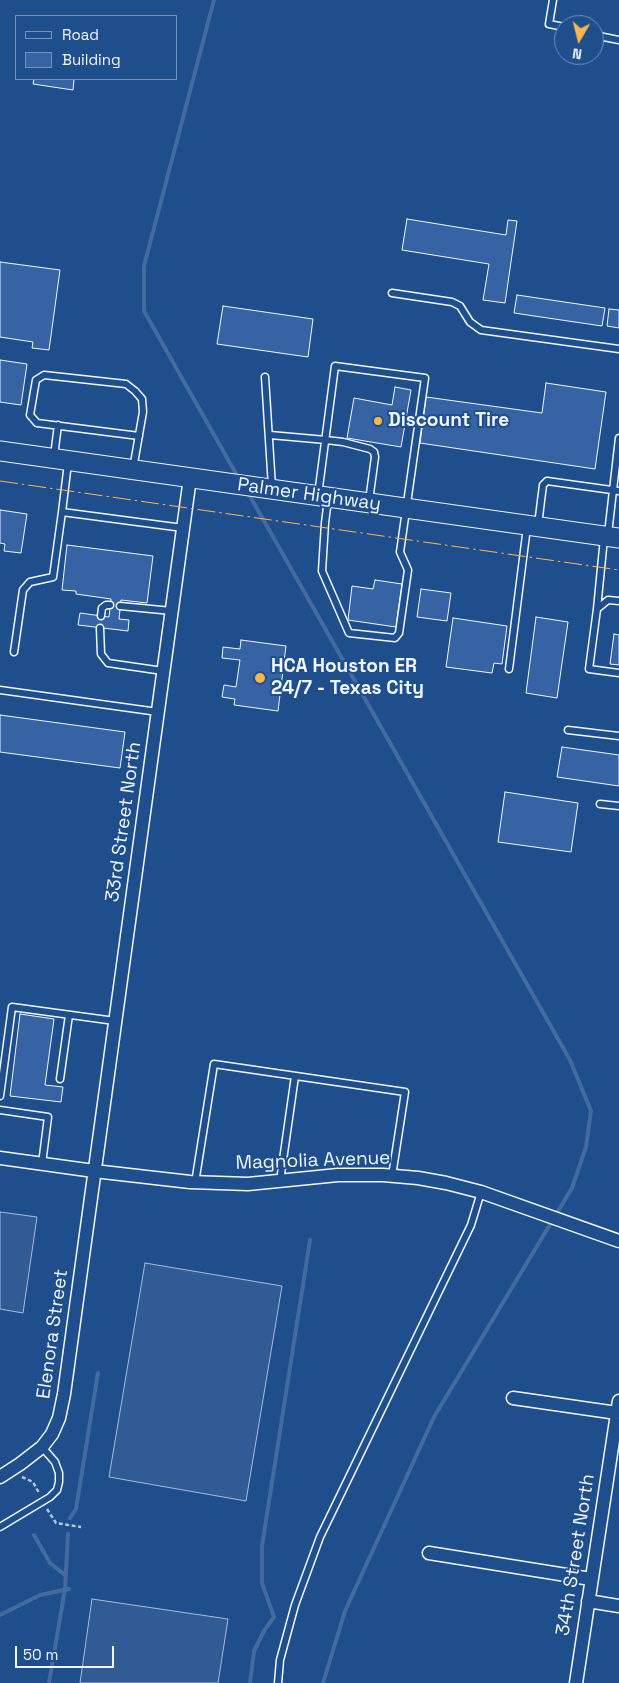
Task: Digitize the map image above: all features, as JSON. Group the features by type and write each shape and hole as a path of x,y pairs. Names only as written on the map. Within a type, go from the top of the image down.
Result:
{"main road":[{"name":"Palmer Highway","path":"0,451 610,537"}],"street":[{"name":"33rd Street North","path":"94,1171 190,478"},
{"name":"Magnolia Avenue","path":"0,1158 195,1183 248,1184 338,1175 392,1176 446,1183 480,1192 619,1241"},
{"name":"Elenora Street","path":"0,1476 42,1447 52,1434 59,1418 64,1394 94,1171"},
{"path":"513,1398 618,1407"},
{"name":"34th Street North","path":"576,1683 591,1579 617,1433 618,1407"},
{"path":"428,1553 591,1579"},
{"path":"588,1601 619,1606"}],"lane":[{"path":"553,0 549,24 554,25"},
{"path":"604,37 619,40"},
{"path":"392,293 452,302 460,306 470,322 481,330 619,349"},
{"path":"335,366 425,378 400,552 408,570 399,633 395,638 349,633 322,571 325,523 323,497 326,440 335,366"},
{"path":"133,470 139,436 143,412 142,399 136,391 126,384 44,375 36,380 30,415 37,422 139,436"},
{"path":"265,377 270,435 269,490"},
{"path":"14,652 23,590 30,582 53,577 62,512 58,425"},
{"path":"270,435 326,440 370,449 374,452 375,466 368,504"},
{"path":"619,438 616,490 610,537 597,609 589,669 619,673"},
{"path":"509,669 532,526 545,482 616,490"},
{"path":"62,512 183,528"},
{"path":"597,609 608,600 619,601"},
{"path":"101,616 102,608 110,605"},
{"path":"120,606 172,611"},
{"path":"100,628 101,654 108,663 163,671"},
{"path":"0,690 158,712"},
{"path":"568,730 619,736"},
{"path":"600,804 619,806"},
{"path":"0,1096 12,1007 115,1021"},
{"path":"60,1079 69,1015"},
{"path":"195,1183 214,1064 405,1092 392,1176"},
{"path":"280,1180 295,1076"},
{"path":"0,1110 48,1117 42,1164"},
{"path":"278,1683 280,1660 295,1605 320,1536 471,1225 480,1192"},
{"path":"0,1527 50,1497 57,1490 59,1473 55,1462 42,1447"}],"shaded area":[{"path":"0,1212 37,1217 23,1313 0,1309"},
{"path":"145,1263 282,1286 246,1501 109,1477"},
{"path":"92,1599 228,1619 218,1683 80,1683"}],"building":[{"path":"34,80 74,80 73,90 33,84"},
{"path":"407,219 506,235 508,220 517,221 505,303 483,300 489,264 402,250"},
{"path":"0,262 60,270 49,350 32,348 33,342 0,337"},
{"path":"517,295 605,308 602,326 514,313"},
{"path":"223,306 313,319 308,357 217,344"},
{"path":"609,309 619,310 619,328 607,326"},
{"path":"0,360 27,364 21,405 0,402"},
{"path":"546,383 606,392 595,469 420,443 426,397 542,413"},
{"name":"Discount Tire","path":"395,387 411,390 401,447 347,438 354,398 392,405"},
{"path":"0,510 27,514 21,553 4,551 5,544 0,543"},
{"path":"67,545 153,556 147,603 121,600 119,619 129,620 128,631 78,625 80,613 109,617 111,599 76,594 76,591 62,590"},
{"path":"375,580 402,584 396,627 348,620 352,586 373,589"},
{"path":"421,589 451,593 447,621 417,617"},
{"path":"536,617 568,622 557,698 526,693"},
{"path":"453,618 507,626 502,664 494,663 492,673 446,667"},
{"path":"614,634 619,635 619,665 610,664"},
{"path":"241,640 286,646 278,711 234,705 235,699 222,697 224,685 236,687 240,660 222,658 223,647 240,649"},
{"path":"0,715 125,732 120,768 0,752"},
{"path":"562,747 619,755 619,786 557,777"},
{"path":"505,792 578,803 571,852 498,842"},
{"path":"20,1014 54,1019 45,1085 63,1087 61,1102 10,1096"}],"waterway":[{"path":"214,0 144,266 144,311 239,479"},
{"path":"247,491 570,1060 591,1111 586,1147 572,1188 434,1417 345,1611 323,1683"},
{"path":"250,1683 254,1651 264,1631 274,1617 262,1583 262,1546 310,1240"},
{"path":"70,1518 76,1509 98,1373"},
{"path":"49,1683 65,1589 68,1534"},
{"path":"34,1535 50,1563 65,1575"},
{"path":"0,1615 40,1595 69,1589"}],"power":[{"path":"0,481 619,570"}],"place":[{"name":"Discount Tire","path":"378,421"},
{"name":"HCA Houston ER 24/7 - Texas City","path":"260,678"}]}
